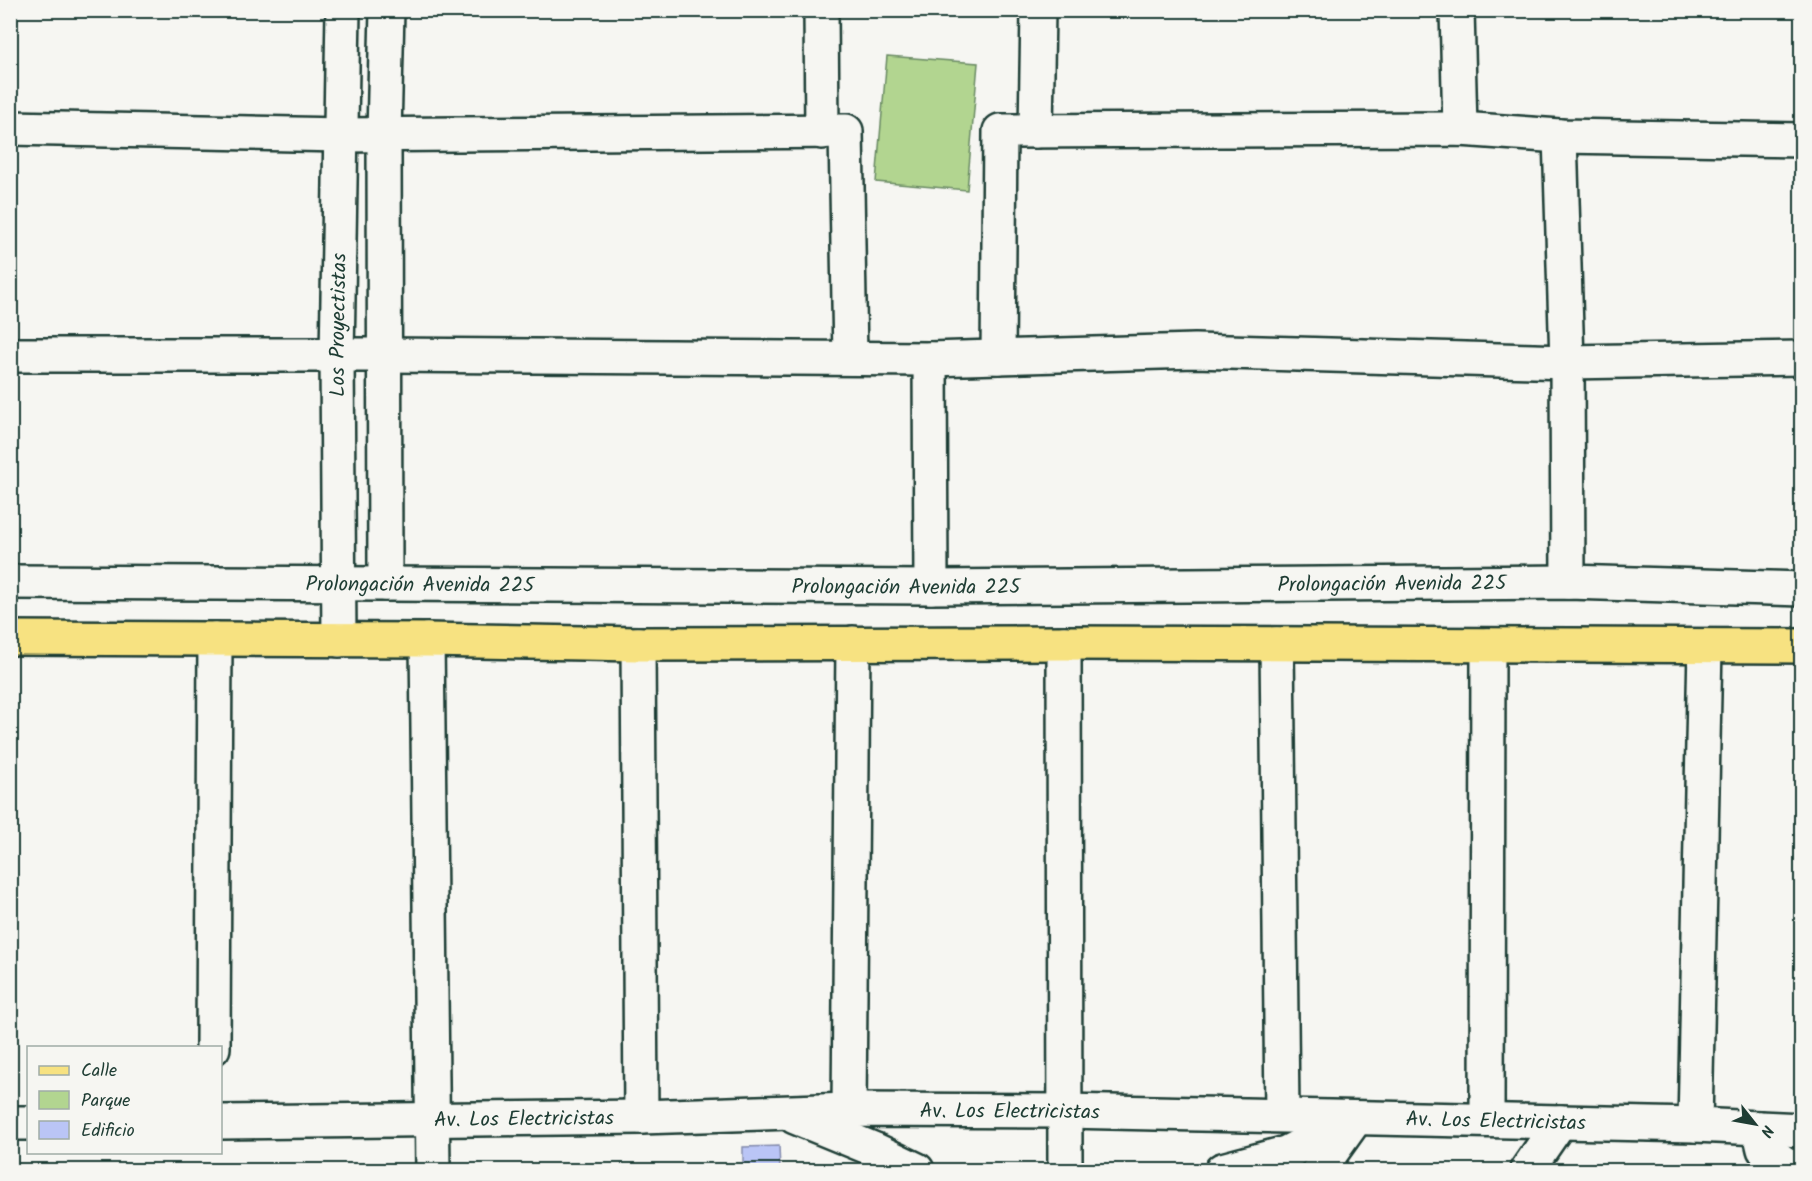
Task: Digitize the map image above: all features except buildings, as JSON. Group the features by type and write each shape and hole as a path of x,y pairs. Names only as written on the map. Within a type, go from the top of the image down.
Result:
{"main road":[{"path":"10,638 427,640 638,644 1802,646"}],"street":[{"name":"Los Proyectistas","path":"339,640 337,356 343,10"},
{"path":"385,584 384,134 387,10"},
{"path":"821,10 822,132"},
{"path":"1036,131 1038,10"},
{"path":"1457,10 1460,129"},
{"path":"10,128 341,135 846,131 849,357"},
{"path":"998,357 1000,131 1460,129 1560,136 1802,140"},
{"path":"1560,136 1567,362 1568,582"},
{"path":"10,354 930,359 1195,351 1567,362 1802,358"},
{"path":"930,359 931,588"},
{"name":"Prolongación Avenida 225","path":"10,582 931,588 1568,582 1802,590"},
{"path":"213,1046 215,639"},
{"path":"427,640 433,1170"},
{"path":"849,1110 853,643"},
{"path":"1064,643 1065,1170"},
{"path":"638,644 641,1118"},
{"path":"1277,644 1282,1115"},
{"path":"1487,1120 1488,645"},
{"path":"1695,1125 1705,646"},
{"name":"Av. Los Electricistas","path":"222,1122 641,1118 849,1110 1065,1111 1695,1125 1757,1149 1802,1130"},
{"path":"784,1112 917,1170"},
{"path":"1222,1170 1286,1153 1356,1117"},
{"path":"1319,1170 1356,1117"},
{"path":"1527,1170 1560,1122"},
{"path":"10,1123 27,1123"},
{"path":"1757,1149 1794,1170"}],"green space":[{"path":"887,56 978,63 967,190 876,182"}]}
